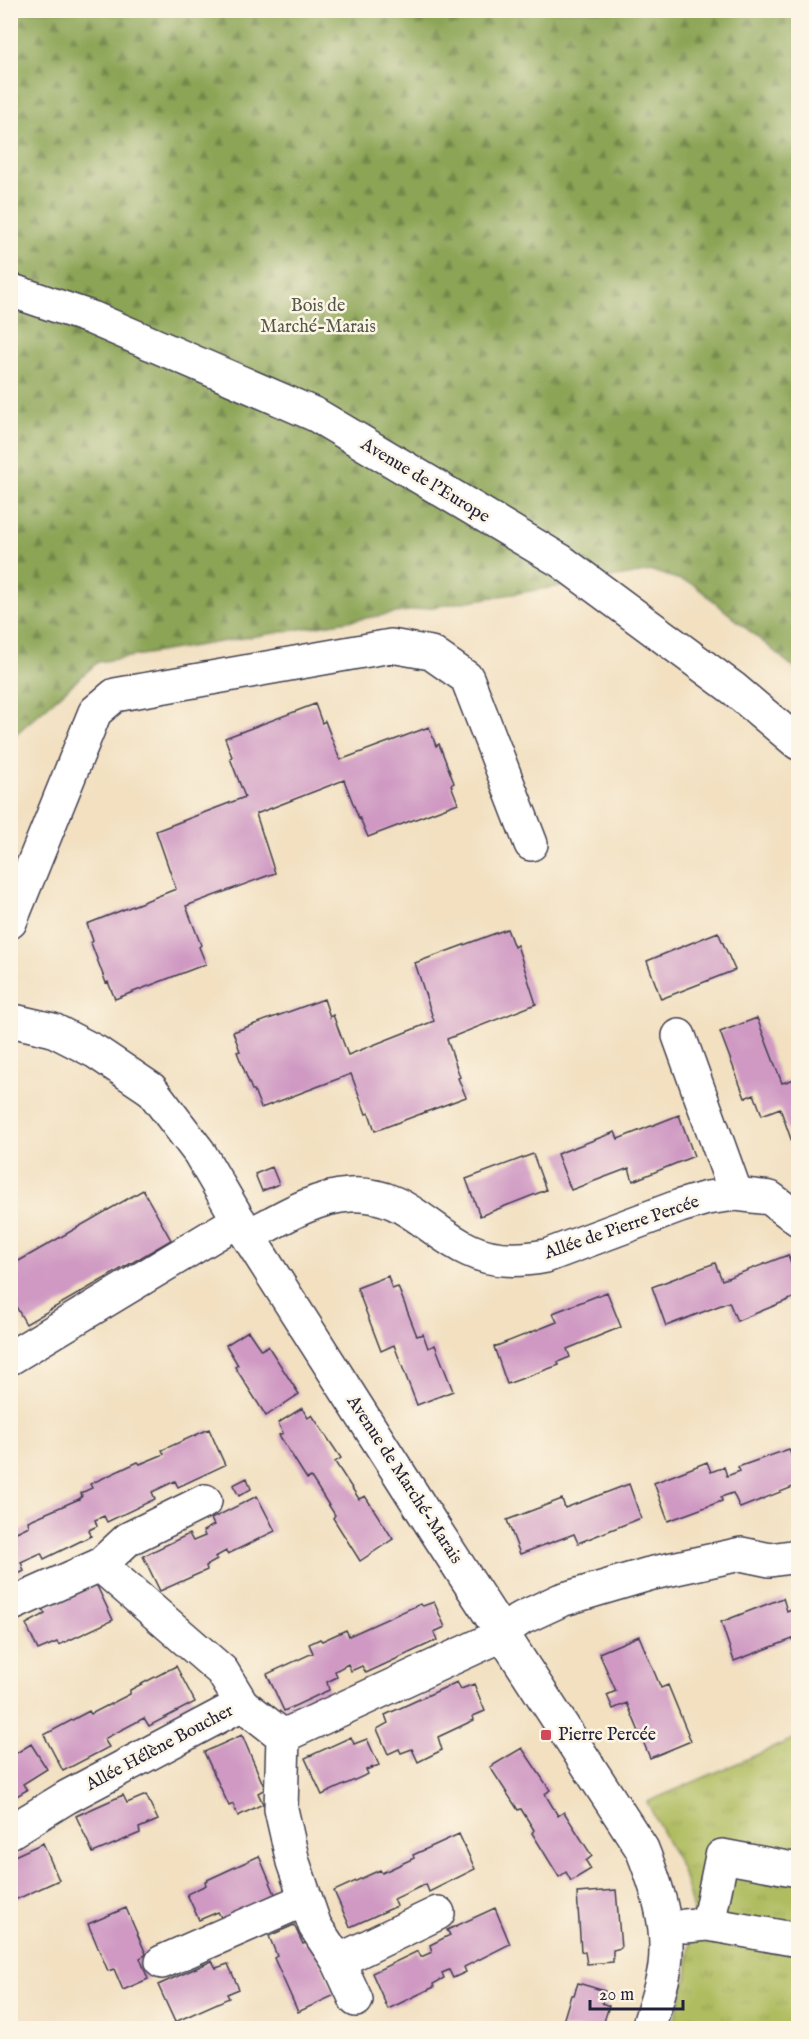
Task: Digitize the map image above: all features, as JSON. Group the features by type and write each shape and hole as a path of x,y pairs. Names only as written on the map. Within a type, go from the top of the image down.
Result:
{"street":[{"name":"Avenue de l'Europe","path":"10,290 92,318 316,415 561,561 734,688 798,743"},
{"path":"10,922 95,712 115,695 391,646 432,653 467,678 531,844"},
{"name":"Avenue de Marché-Marais","path":"10,1020 52,1030 96,1052 151,1089 199,1152 244,1228 642,1849 659,1893 666,1928 665,1966 648,2028"},
{"path":"679,1036 736,1194"},
{"name":"Allée de Pierre Percée","path":"10,1358 244,1228 349,1195 376,1196 398,1203 468,1250 492,1258 523,1260 546,1256 707,1198 736,1194 770,1198 798,1219"},
{"path":"10,1605 100,1565 128,1539 205,1502"},
{"path":"356,2000 338,1961 315,1926 293,1862 281,1809 283,1737 489,1641 522,1618 561,1600 649,1574 741,1554 770,1560 798,1556"},
{"path":"100,1565 222,1671 242,1704"},
{"name":"Allée Hélène Boucher","path":"10,1832 67,1797 242,1704 283,1737"},
{"path":"708,1924 722,1856 798,1870"},
{"path":"162,1962 306,1899"},
{"path":"338,1961 438,1913"},
{"path":"666,1928 708,1924 798,1940"}],"green space":[{"name":"Bois de Marché-Marais","path":"11,11 798,11 798,671 693,584 652,571 98,662 11,738"},
{"path":"798,1737 798,2028 672,2028 687,1977 693,1910 682,1870 647,1802"}],"building":[{"path":"315,704 322,723 325,721 340,760 429,727 436,746 439,744 454,783 451,785 458,803 368,837 344,780 256,814 275,873 186,906 206,964 115,999 108,982 106,983 91,943 93,941 87,924 176,889 156,831 245,797 225,738"},
{"path":"507,929 514,947 517,945 536,1004 447,1039 466,1097 375,1131 351,1074 261,1108 237,1052 240,1051 233,1032 324,999 330,1017 333,1015 348,1055 434,1021 415,963"},
{"path":"718,932 735,970 661,999 647,961"},
{"path":"757,1018 782,1083 798,1078 798,1159 780,1108 762,1115 754,1094 745,1098 720,1032"},
{"path":"679,1115 694,1156 633,1181 629,1168 571,1190 557,1154 615,1132 618,1139"},
{"path":"533,1154 546,1190 480,1216 466,1179"},
{"path":"272,1167 279,1184 262,1191 255,1174"},
{"path":"143,1190 171,1240 26,1324 10,1296 10,1266"},
{"path":"788,1255 798,1281 798,1296 737,1321 729,1302 666,1326 652,1287 715,1263 722,1280"},
{"path":"388,1276 392,1289 398,1287 417,1336 423,1334 428,1348 435,1345 453,1391 417,1405 394,1345 381,1351 357,1288"},
{"path":"607,1292 621,1327 567,1349 570,1357 558,1362 559,1365 507,1384 494,1347 557,1322 553,1313"},
{"path":"248,1331 261,1350 268,1346 299,1394 266,1416 235,1367 238,1365 226,1345"},
{"path":"302,1408 308,1418 312,1415 341,1458 335,1462 359,1499 365,1496 393,1539 360,1561 311,1477 307,1479 279,1435 283,1433 278,1423"},
{"path":"209,1429 225,1465 178,1487 175,1481 152,1492 155,1499 107,1522 104,1516 95,1520 97,1526 89,1530 91,1536 44,1559 41,1553 21,1562 24,1571 10,1578 10,1547 13,1546 10,1535 29,1526 28,1521 79,1499 82,1496 81,1493 92,1488 90,1484 138,1462 140,1464 164,1454 162,1450"},
{"path":"789,1449 798,1475 798,1485 740,1508 733,1493 721,1497 722,1501 668,1521 654,1483 707,1462 711,1472 724,1467 727,1476 740,1471 738,1467"},
{"path":"247,1478 251,1489 239,1496 233,1485"},
{"path":"629,1484 641,1518 578,1543 574,1534 520,1554 507,1520 562,1499 565,1508"},
{"path":"257,1496 275,1531 228,1554 226,1551 206,1566 207,1570 160,1591 143,1556 189,1534 193,1541 205,1536 203,1531 214,1525 211,1519"},
{"path":"96,1584 113,1620 59,1645 57,1642 38,1650 26,1624 45,1614 42,1609"},
{"path":"783,1598 787,1611 798,1606 798,1637 734,1661 721,1622"},
{"path":"434,1602 445,1627 434,1632 437,1640 366,1673 362,1666 351,1671 348,1664 335,1671 337,1677 327,1682 329,1690 284,1711 267,1674 313,1653 309,1644 320,1639 322,1641 346,1630 349,1636 420,1604 423,1606"},
{"path":"639,1636 661,1688 668,1685 691,1741 650,1758 627,1703 613,1709 607,1695 616,1691 599,1653"},
{"path":"176,1666 195,1702 149,1726 144,1718 104,1739 109,1747 63,1771 44,1735 89,1711 91,1714 130,1694 130,1690"},
{"path":"457,1682 461,1689 474,1684 485,1711 473,1716 474,1720 438,1737 442,1750 418,1762 412,1749 401,1753 399,1749 388,1754 377,1729 388,1723 385,1715"},
{"path":"242,1735 265,1789 258,1793 263,1804 238,1816 233,1804 229,1806 204,1752"},
{"path":"351,1737 354,1744 367,1739 379,1765 366,1770 368,1774 322,1795 305,1758"},
{"path":"31,1744 47,1769 23,1784 27,1790 10,1800 10,1757"},
{"path":"522,1748 550,1790 545,1794 558,1816 564,1812 592,1856 586,1861 591,1869 571,1881 566,1872 559,1877 532,1833 534,1830 521,1809 518,1810 490,1767"},
{"path":"123,1795 127,1803 146,1795 158,1820 139,1828 140,1833 93,1853 76,1816"},
{"path":"459,1834 475,1869 429,1892 426,1884 394,1899 397,1906 350,1927 334,1891 380,1870 382,1873 414,1858 413,1855"},
{"path":"43,1843 59,1880 13,1901 10,1899 10,1858"},
{"path":"259,1856 275,1894 222,1919 218,1912 199,1920 187,1894 206,1885 205,1881"},
{"path":"616,1890 621,1948 613,1950 613,1962 587,1964 585,1952 581,1951 577,1893"},
{"path":"126,1908 146,1954 140,1958 148,1979 123,1990 114,1969 108,1971 88,1924"},
{"path":"495,1908 510,1944 464,1967 466,1972 453,1978 449,1970 442,1973 444,1978 433,1984 434,1987 388,2009 372,1973 418,1951 421,1957 432,1952 430,1945 450,1935 447,1930"},
{"path":"294,1925 303,1944 311,1941 335,1995 298,2012 274,1958 277,1956 269,1936"},
{"path":"212,1961 216,1968 228,1964 239,1989 227,1994 229,1998 175,2022 158,1985"},
{"path":"578,1983 605,1991 602,2003 609,2006 602,2028 561,2028 571,1995 574,1995"}],"place":[{"name":"Pierre Percée","path":"546,1735"}]}
